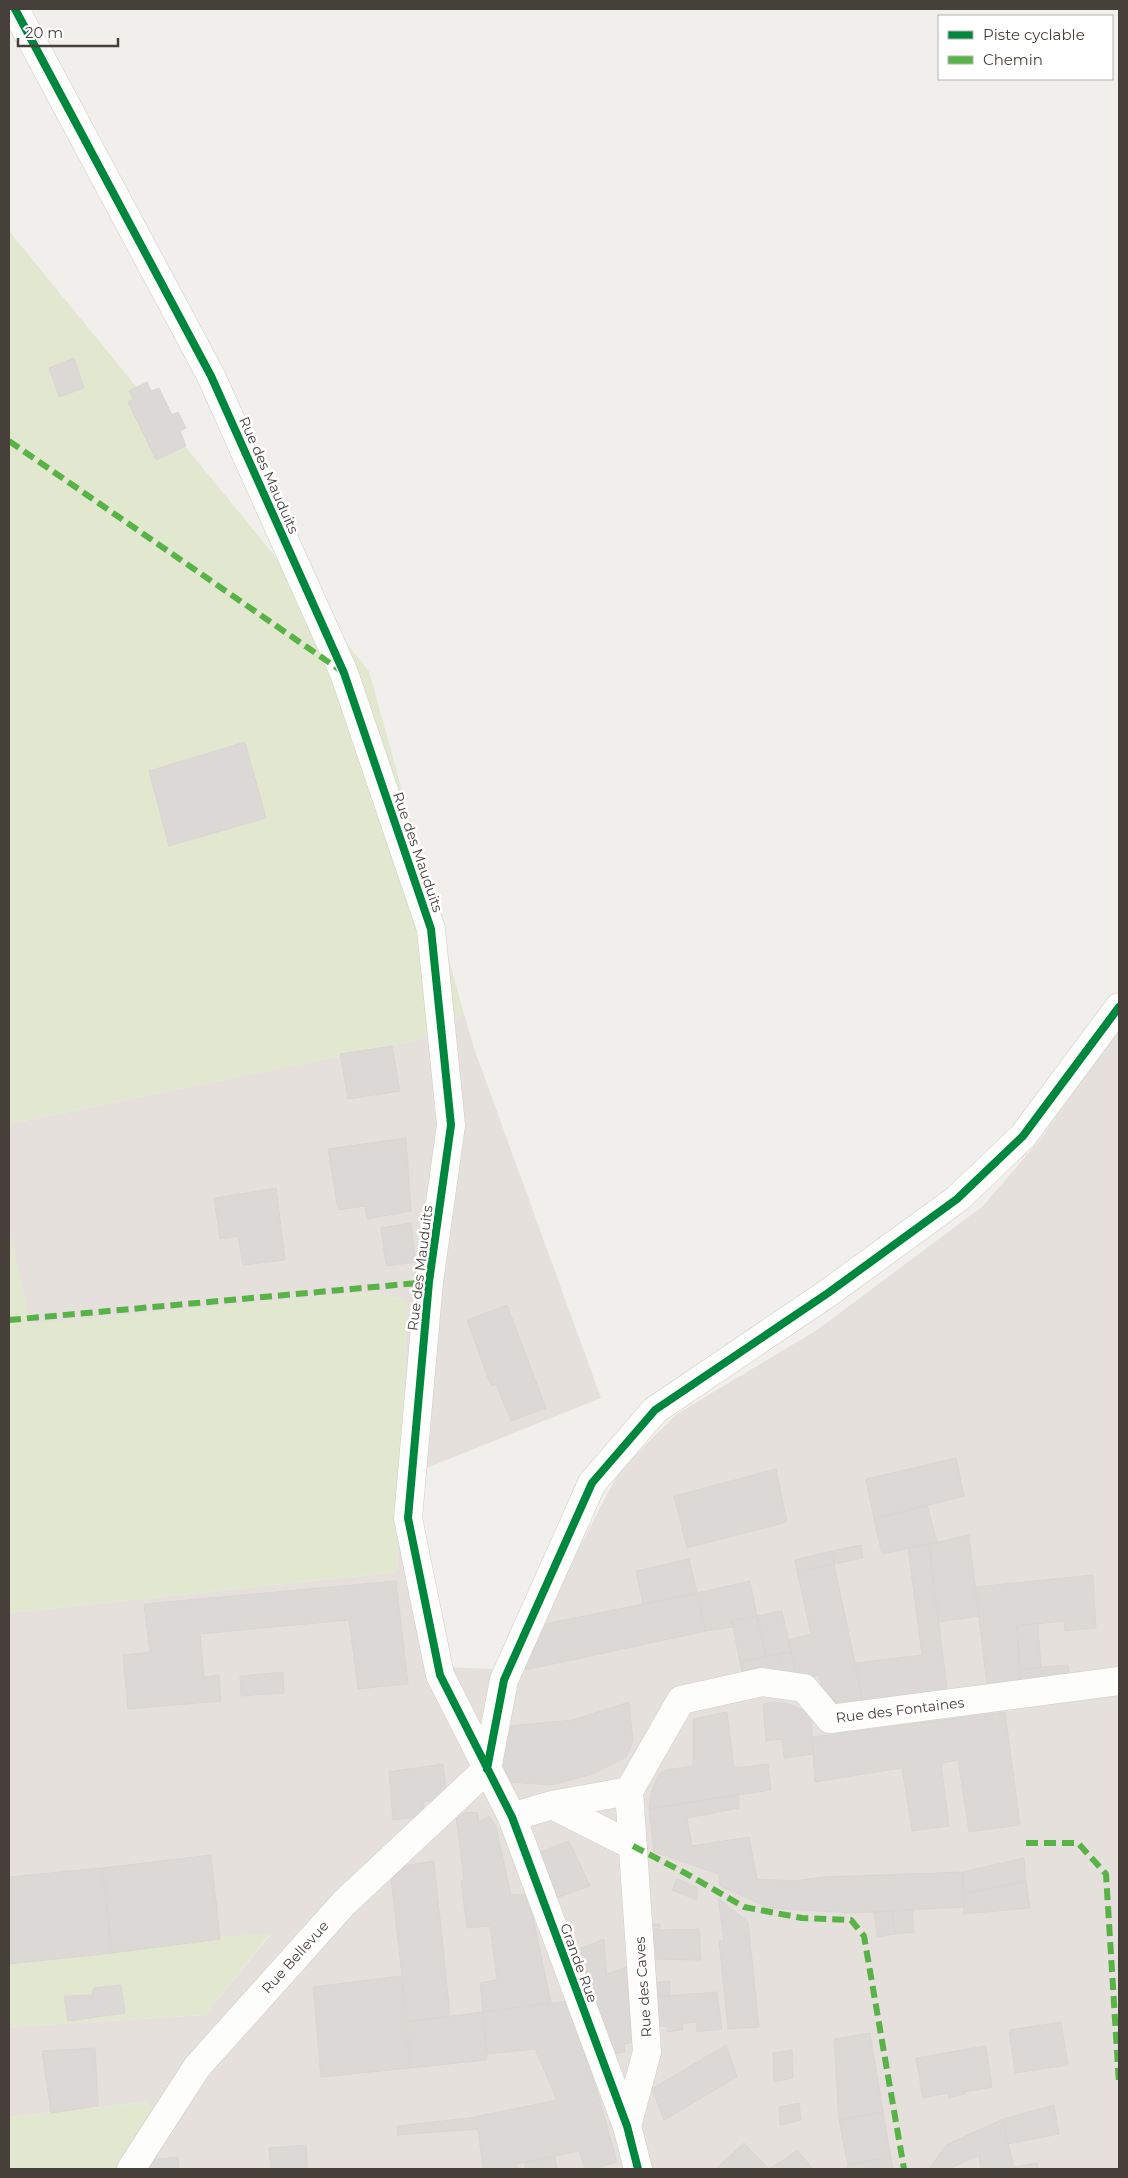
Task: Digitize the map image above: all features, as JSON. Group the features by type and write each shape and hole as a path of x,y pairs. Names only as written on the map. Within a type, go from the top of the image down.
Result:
{"street":[{"name":"Rue des Mauduits","path":"15,9 211,376 344,673 431,929 451,1125 429,1282 408,1518 440,1675 487,1769"},
{"path":"487,1769 504,1680 592,1483 655,1410 828,1294 957,1199 1023,1136 1119,1007"},
{"name":"Rue des Fontaines","path":"629,1791 681,1700 762,1682 804,1688 830,1720 1119,1681"},
{"name":"Grande Rue","path":"487,1769 512,1818 627,2126 638,2169"},
{"name":"Rue Bellevue","path":"131,2169 197,2067 344,1903 487,1769"},
{"path":"512,1818 552,1805 629,1791"},
{"name":"Rue des Caves","path":"627,2126 647,2052 629,1791"},
{"path":"552,1805 633,1846"}],"shaded area":[{"path":"464,1014 474,1048 601,1398 419,1471 419,1536 443,1667 495,1669 552,1599 620,1470 677,1414 817,1330 983,1206 1042,1137 1119,1027 1119,2169 142,2169 147,2102 9,2117 9,2027 205,2015 271,1934 9,1952 9,1613 397,1572 407,1301 375,1292 30,1325 9,1229 9,1124 418,1040"}],"green space":[{"path":"9,231 369,671 464,1014 418,1040 9,1124"},
{"path":"9,1229 30,1324 375,1292 407,1301 397,1572 9,1613"},
{"path":"271,1933 205,2015 9,2027 9,1952"},
{"path":"147,2102 169,2124 142,2169 9,2169 9,2117"}],"building":[{"path":"74,358 84,388 59,397 49,368"},
{"path":"147,382 151,391 159,388 172,415 178,412 186,428 180,431 186,446 156,460 128,402 133,399 129,391"},
{"path":"245,742 266,818 169,846 149,771"},
{"path":"392,1046 400,1091 348,1099 340,1054"},
{"path":"406,1138 411,1211 367,1219 365,1206 338,1210 328,1149"},
{"path":"276,1188 285,1260 243,1265 238,1236 220,1239 214,1198"},
{"path":"411,1223 416,1262 386,1266 381,1228"},
{"path":"507,1305 546,1408 511,1421 496,1384 491,1386 467,1320"},
{"path":"956,1458 964,1496 874,1519 866,1479"},
{"path":"776,1469 787,1522 687,1548 674,1496"},
{"path":"927,1505 937,1542 882,1554 874,1519"},
{"path":"969,1535 979,1616 938,1622 929,1544"},
{"path":"929,1544 948,1697 863,1704 855,1663 922,1655 908,1548"},
{"path":"861,1545 863,1558 834,1564 832,1551"},
{"path":"832,1551 834,1564 797,1571 795,1560"},
{"path":"689,1559 697,1593 643,1604 636,1571"},
{"path":"834,1564 863,1704 826,1706 819,1675 810,1677 796,1675 788,1640 811,1634 797,1571"},
{"path":"1093,1575 1096,1628 1065,1631 1064,1621 1017,1626 1021,1689 988,1692 975,1587"},
{"path":"396,1581 408,1684 358,1689 349,1620 200,1634 204,1677 219,1675 221,1701 128,1709 123,1655 150,1652 144,1604"},
{"path":"750,1581 757,1616 732,1621 733,1627 706,1631 697,1593"},
{"path":"697,1593 706,1631 525,1670 540,1625"},
{"path":"782,1611 791,1652 766,1657 757,1616"},
{"path":"757,1616 766,1657 740,1662 732,1621"},
{"path":"1038,1623 1041,1668 1020,1669 1017,1626"},
{"path":"791,1652 796,1675 783,1672 778,1654"},
{"path":"778,1654 783,1672 768,1669 743,1676 740,1662"},
{"path":"1068,1665 1071,1683 1021,1689 1020,1669"},
{"path":"283,1672 284,1693 241,1696 240,1676"},
{"path":"629,1702 633,1741 626,1757 590,1775 551,1785 508,1782 501,1768 508,1726 573,1720"},
{"path":"773,1702 788,1704 811,1713 813,1754 784,1758 782,1739 766,1741 763,1704"},
{"path":"727,1712 734,1768 768,1764 771,1790 649,1809 651,1793 658,1776 666,1770 693,1766 693,1719"},
{"path":"1005,1712 1020,1825 969,1832 958,1760 941,1763 949,1826 912,1831 902,1768 815,1782 812,1737"},
{"path":"443,1764 447,1797 423,1802 424,1816 393,1820 389,1772"},
{"path":"739,1794 739,1808 687,1818 692,1846 749,1837 757,1879 794,1881 823,1877 963,1872 964,1907 852,1913 769,1908 720,1886 719,1874 654,1852 649,1809"},
{"path":"466,1812 478,1813 479,1822 489,1816 496,1827 511,1895 528,1894 551,2003 483,2012 480,1983 497,1980 490,1926 467,1928 461,1881 464,1880 456,1817"},
{"path":"569,1841 590,1886 553,1899 535,1854"},
{"path":"211,1855 220,1939 112,1953 102,1868"},
{"path":"1024,1858 1026,1881 963,1894 963,1872"},
{"path":"434,1861 450,2016 407,2022 390,1868"},
{"path":"102,1868 112,1953 9,1964 9,1877"},
{"path":"677,1879 698,1888 697,1900 672,1890"},
{"path":"1026,1881 1030,1908 964,1914 963,1894"},
{"path":"718,1898 748,1922 759,2027 728,2029 719,1941 724,1940"},
{"path":"912,1910 914,1932 895,1934 892,1911"},
{"path":"892,1911 895,1934 877,1937 874,1912"},
{"path":"660,1924 660,1930 699,1929 701,1960 647,1959 643,1925"},
{"path":"604,1939 607,1974 626,1967 635,2042 624,2044 625,2052 611,2054 575,1951"},
{"path":"401,1976 410,2068 321,2077 313,1987"},
{"path":"670,1981 670,1996 650,1997 649,1983"},
{"path":"121,1985 125,2013 68,2021 64,1996 92,1995 94,1988"},
{"path":"717,1992 722,2029 697,2032 696,2022 682,2024 683,2030 667,2032 667,2026 652,2027 650,1997"},
{"path":"568,2001 617,2162 585,2169 579,2151 516,2164 517,2169 483,2169 478,2129 397,2135 397,2126 469,2118 557,2100 535,2049 487,2054 483,2012"},
{"path":"483,2012 487,2060 410,2068 407,2022"},
{"path":"1061,2022 1068,2065 1015,2073 1009,2030"},
{"path":"870,2033 883,2112 839,2120 834,2039"},
{"path":"726,2045 737,2077 664,2120 652,2089"},
{"path":"986,2046 992,2087 965,2092 965,2094 949,2098 948,2093 923,2098 916,2058"},
{"path":"95,2048 98,2106 51,2113 42,2051"},
{"path":"792,2050 793,2078 774,2082 773,2053"},
{"path":"799,2103 801,2120 780,2125 779,2107"},
{"path":"1054,2105 1059,2134 1008,2144 1003,2119"},
{"path":"883,2112 891,2157 848,2165 839,2120"},
{"path":"1003,2119 1014,2169 981,2169 979,2155 949,2169 929,2169 946,2145"},
{"path":"744,2143 769,2169 716,2169 732,2154"},
{"path":"306,2145 308,2169 271,2169 269,2148"},
{"path":"797,2150 813,2169 769,2169 785,2159"},
{"path":"178,2157 179,2169 146,2169 148,2160"},
{"path":"555,2157 557,2169 525,2169 525,2163"},
{"path":"891,2157 893,2169 846,2169 848,2165"},
{"path":"1037,2163 1038,2169 1014,2169 1014,2167"}],"marked path":[{"path":"9,441 340,670"},
{"path":"9,1320 429,1282"},
{"path":"1026,1843 1078,1843 1106,1874 1119,2084"},
{"path":"633,1846 744,1907 802,1918 851,1920 864,1936 904,2169"}],"cycle path":[{"path":"15,9 211,376 344,673 431,929 451,1125 429,1282 408,1518 440,1675 512,1817 627,2126 638,2169"},
{"path":"487,1769 504,1680 592,1483 655,1410 828,1293 957,1199 1023,1136 1119,1007"}]}
